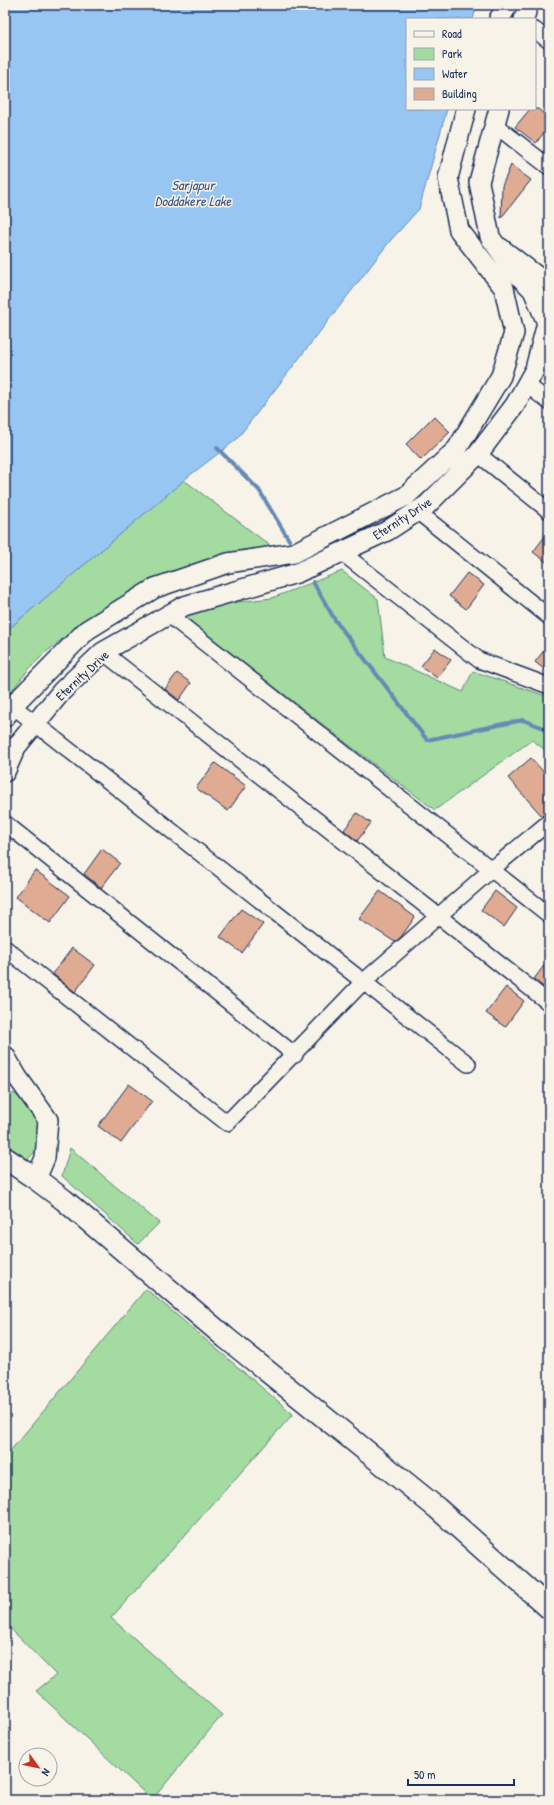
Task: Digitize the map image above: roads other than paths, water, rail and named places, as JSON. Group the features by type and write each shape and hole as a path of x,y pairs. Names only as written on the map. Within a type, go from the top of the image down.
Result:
{"main road":[{"path":"5,1158 36,1178 64,1200 226,1338 437,1508 549,1608"}],"street":[{"path":"500,18 508,5"},
{"path":"524,18 528,5"},
{"path":"536,31 549,41"},
{"name":"Eternity Drive","path":"9,712 87,630 154,588 228,563 294,553 406,496 457,449 501,376 514,333 504,288 459,230 448,178 466,110"},
{"path":"497,117 549,167"},
{"name":"Eternity Drive","path":"5,772 16,747 35,723 62,691 103,652 184,606 297,573 386,530 427,505 478,454 515,405 534,369 547,323 533,290 514,271 490,237 479,182 497,117"},
{"path":"490,237 549,283"},
{"path":"526,384 549,402"},
{"path":"478,454 549,511"},
{"path":"417,511 549,617"},
{"path":"341,552 479,660 549,686"},
{"path":"170,615 549,915"},
{"path":"103,652 549,1003"},
{"path":"9,712 35,723 468,1064"},
{"path":"5,948 227,1123 364,982 491,870 549,822"},
{"path":"5,823 295,1054"},
{"path":"5,1056 18,1078 48,1120 45,1158 36,1178"}],"water":[{"name":"Sarjapur Doddakere Lake","path":"5,5 477,5 473,18 406,18 406,110 447,110 419,209 390,241 236,440 189,476 5,632"}],"waterway":[{"path":"217,448 259,490 289,540"},
{"path":"313,582 335,620 427,740 523,720 549,730"}]}
